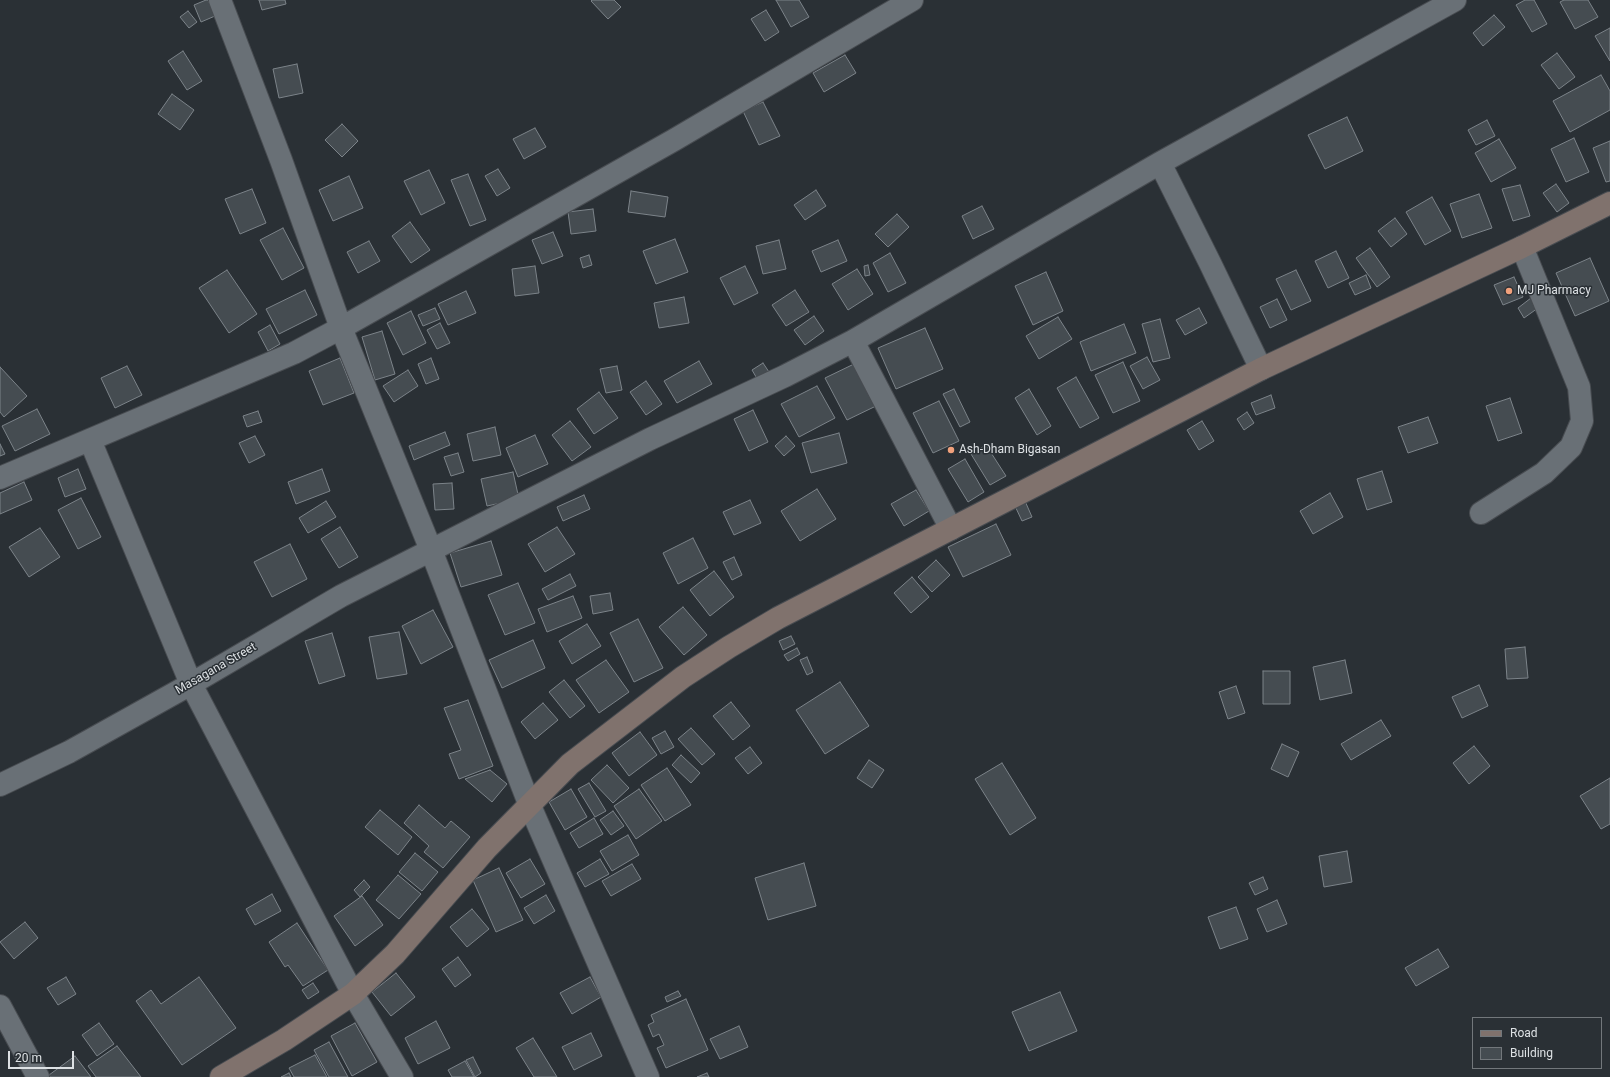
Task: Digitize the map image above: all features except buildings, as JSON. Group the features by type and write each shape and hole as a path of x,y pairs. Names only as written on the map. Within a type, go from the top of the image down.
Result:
{"street":[{"path":"220,0 281,160 341,328 431,550 530,806 643,1075"},
{"path":"0,478 90,440 160,408 294,353 674,140 912,0"},
{"name":"Masagana Street","path":"0,785 69,752 191,684 341,596 650,439 785,376 853,341 1160,163 1455,0"},
{"path":"1160,163 1261,369"},
{"path":"221,1077 284,1040 353,994 395,954 487,848 570,764 683,677 729,647 778,618 1261,369 1522,247 1610,203"},
{"path":"1481,513 1544,473 1571,447 1582,420 1579,387 1522,247"},
{"path":"853,341 951,529"},
{"path":"90,440 191,684 353,994 402,1077"},
{"path":"0,1006 38,1077"}],"place":[{"name":"MJ Pharmacy","path":"1509,291"},
{"name":"Ash-Dham Bigasan","path":"951,450"}]}
